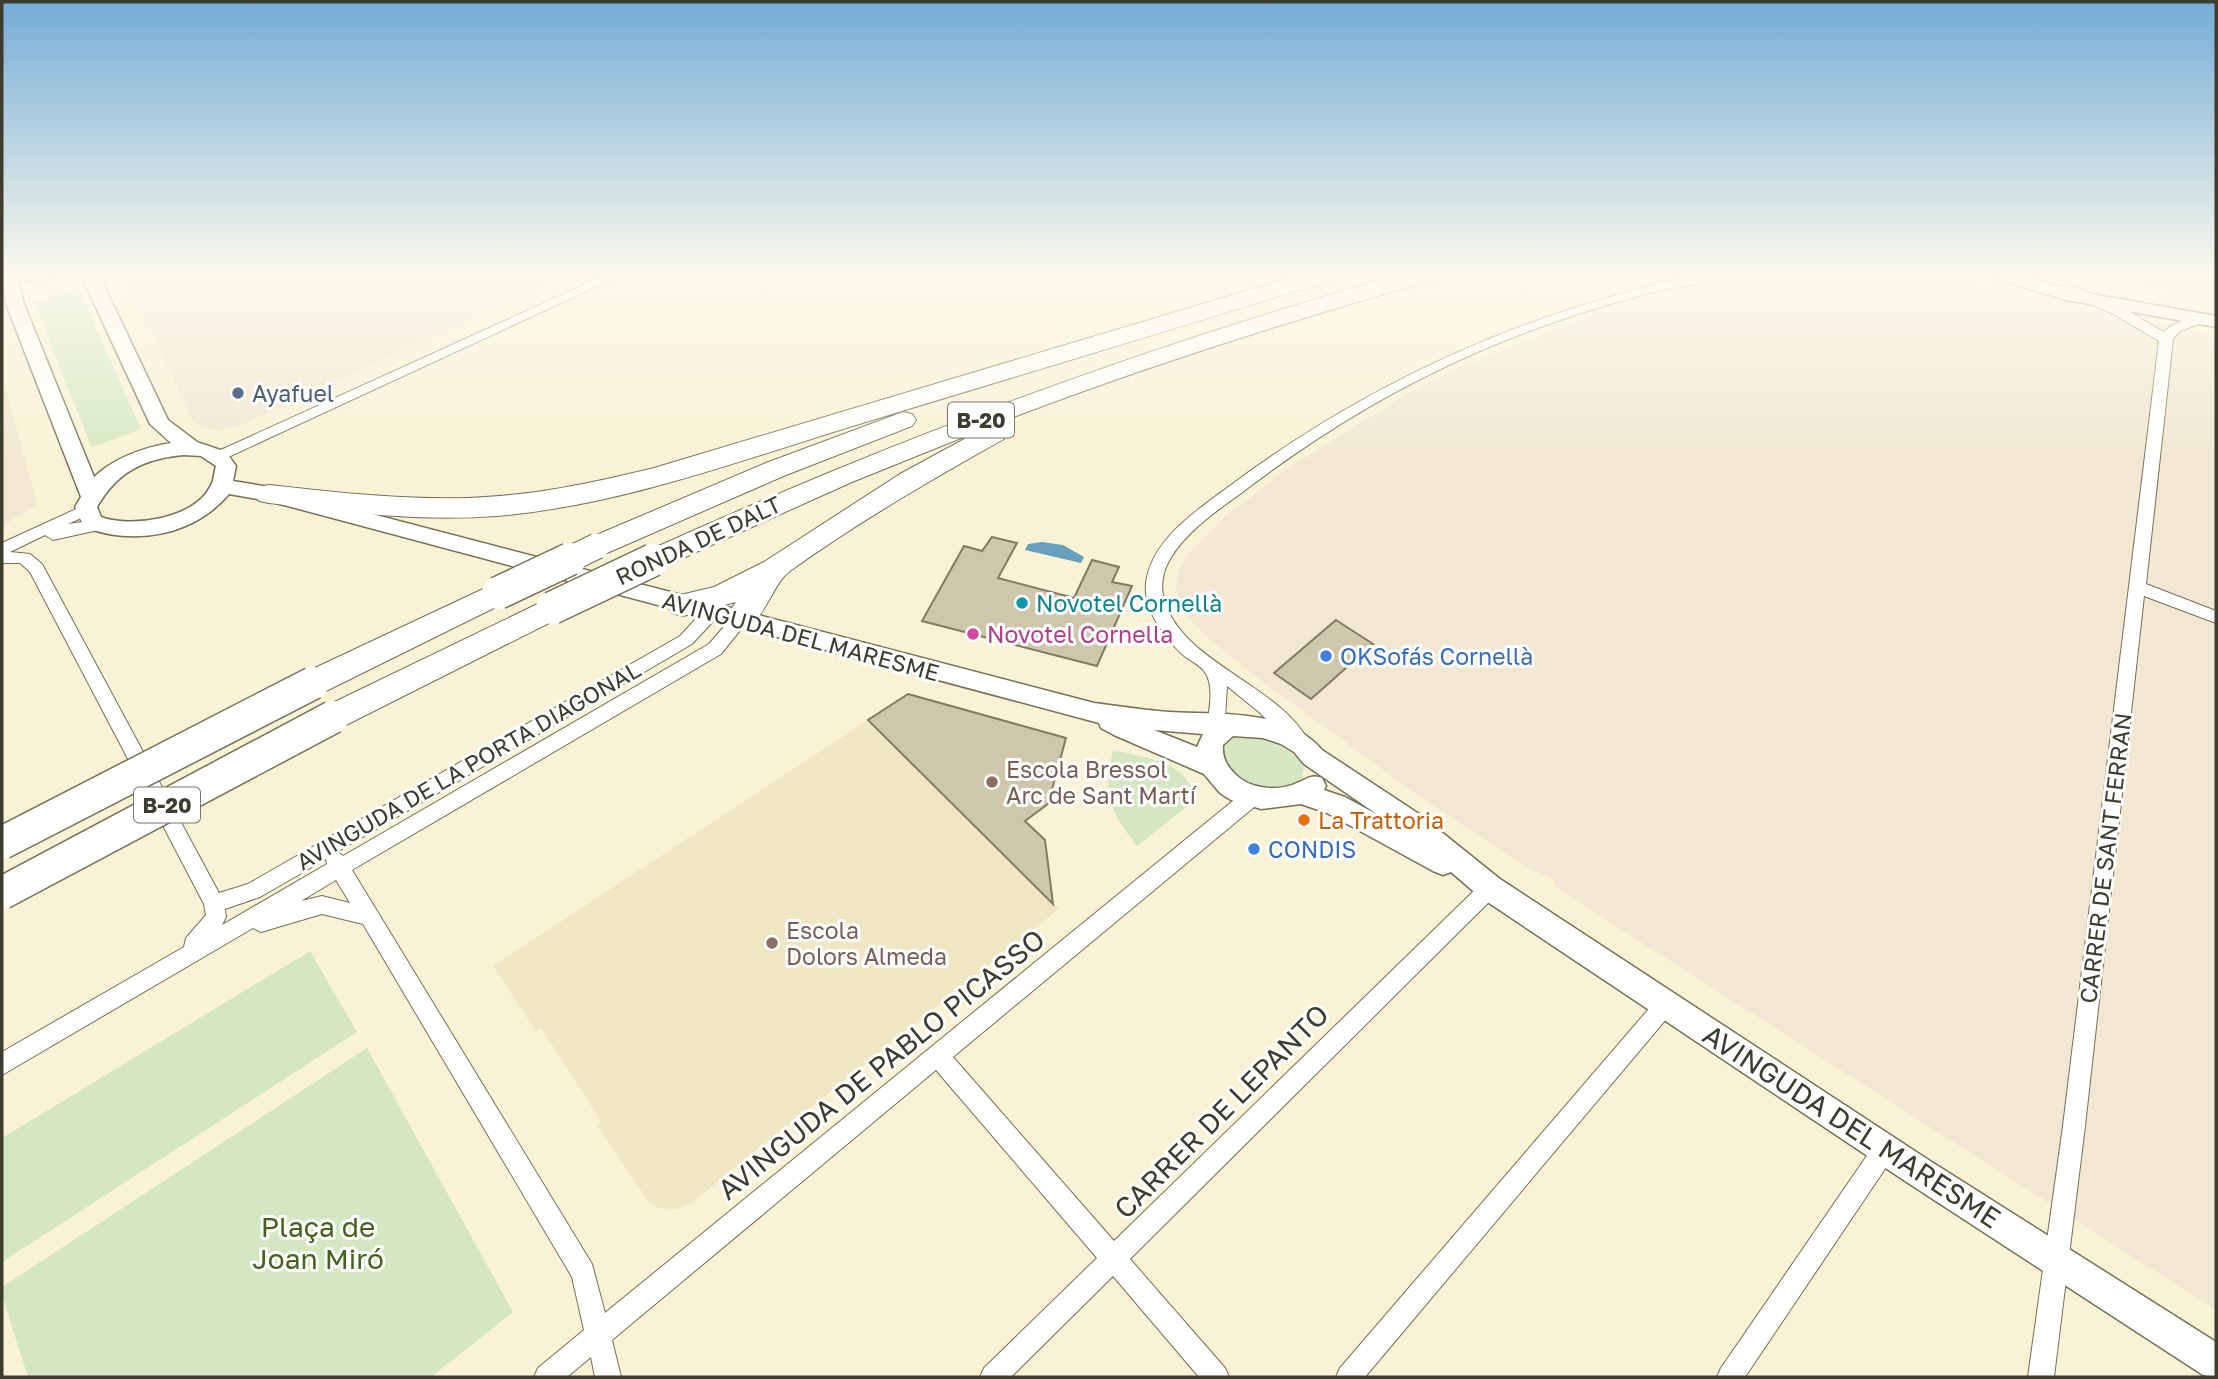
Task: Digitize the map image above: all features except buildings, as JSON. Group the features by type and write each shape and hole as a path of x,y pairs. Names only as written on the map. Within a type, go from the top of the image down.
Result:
{"highway":[{"path":"269,495 440,508 523,504 578,496 658,476 1118,337"},
{"name":"RONDA DE DALT","path":"2,843 313,683 597,546 776,469 1122,337"},
{"name":"RONDA DE DALT","path":"2,893 333,718 653,560 783,501 972,423 1212,337"},
{"path":"683,605 722,596 777,566 910,480 996,432 1047,409 1232,337"},
{"path":"740,619 777,566"}],"main road":[{"path":"31,337 92,510 121,532 164,526 195,512 223,486 227,472 219,456 208,450 191,448 158,452 132,461 104,480 92,510"},
{"path":"119,337 160,424 191,448"},
{"name":"AVINGUDA DEL MARESME","path":"223,486 269,495 1094,713"},
{"path":"1094,713 1220,728 1264,728 1290,737 1410,822 1490,888"},
{"path":"1094,713 1141,738 1192,755 1215,767"},
{"path":"1220,728 1208,743 1209,754 1215,767 1227,784 1252,797 1266,799 1302,794 1312,788 1315,780 1308,751"},
{"path":"1302,794 1336,805 1490,888"},
{"name":"AVINGUDA DEL MARESME","path":"1490,888 1885,1149 2216,1362"}],"street":[{"path":"219,456 479,337"},
{"path":"1308,751 1260,703 1213,670 1182,643 1164,621 1155,598 1153,581 1161,560 1175,541 1202,516 1270,461 1375,397 1499,337"},
{"name":"CARRER DE SANT FERRAN","path":"2041,1377 2166,339"},
{"path":"2,549 92,510"},
{"path":"24,558 38,542 74,528 92,510"},
{"path":"2,557 24,558 36,568 214,903"},
{"path":"2137,587 2216,617"},
{"name":"AVINGUDA DE LA PORTA DIAGONAL","path":"164,969 211,927 216,917 214,903 253,891 686,640 712,612"},
{"name":"AVINGUDA DE LA PORTA DIAGONAL","path":"2,1064 715,649 740,619"},
{"path":"1213,670 1219,690 1220,728"},
{"name":"AVINGUDA DE PABLO PICASSO","path":"547,1377 1252,797"},
{"path":"328,848 583,1273 608,1377"},
{"name":"CARRER DE LEPANTO","path":"993,1377 1490,888"},
{"name":"AVINGUDA DE LA PORTA DIAGONAL","path":"212,942 312,906 333,906 353,915 369,917"},
{"path":"1349,1377 1666,1004"},
{"path":"938,1056 1216,1377"},
{"path":"1730,1377 1885,1149"}],"shaded area":[{"path":"154,337 431,337 241,425 220,430 193,422"},
{"path":"1536,337 2216,337 2216,1310 1661,955 1564,892 1554,884 1555,881 1536,870 1534,872 1423,799 1262,681 1207,637 1184,613 1176,586 1179,569 1187,555 1224,518 1287,469 1402,397 1461,367"},
{"path":"2,374 37,504 2,526"},
{"name":"Escola Dolors Almeda","path":"868,720 1059,909 690,1204 676,1209 658,1208 648,1201 597,1125 601,1121 541,1028 536,1031 493,966"}],"green space":[{"path":"48,337 100,337 141,429 91,446"},
{"path":"1236,736 1265,740 1292,754 1304,768 1300,785 1290,789 1264,787 1239,775 1223,756 1222,745"},
{"path":"1113,750 1170,766 1180,772 1192,790 1189,805 1137,846 1114,812 1111,802 1109,779"},
{"path":"310,951 357,1032 2,1262 2,1138"},
{"name":"Plaça de Joan Miró","path":"367,1048 513,1312 431,1377 28,1377 2,1295 2,1287"}],"water":[{"path":"1042,542 1063,545 1084,557 1081,563 1025,550 1028,544"}],"place":[{"name":"Ayafuel","path":"238,393"},
{"name":"Novotel Cornellà","path":"1022,603"},
{"name":"Novotel Cornella","path":"973,634"},
{"name":"OKSofás Cornellà","path":"1326,656"},
{"name":"Escola Bressol Arc de Sant Martí","path":"992,782"},
{"name":"La Trattoria","path":"1304,820"},
{"name":"CONDIS","path":"1254,849"},
{"name":"Escola Dolors Almeda","path":"772,943"}]}
